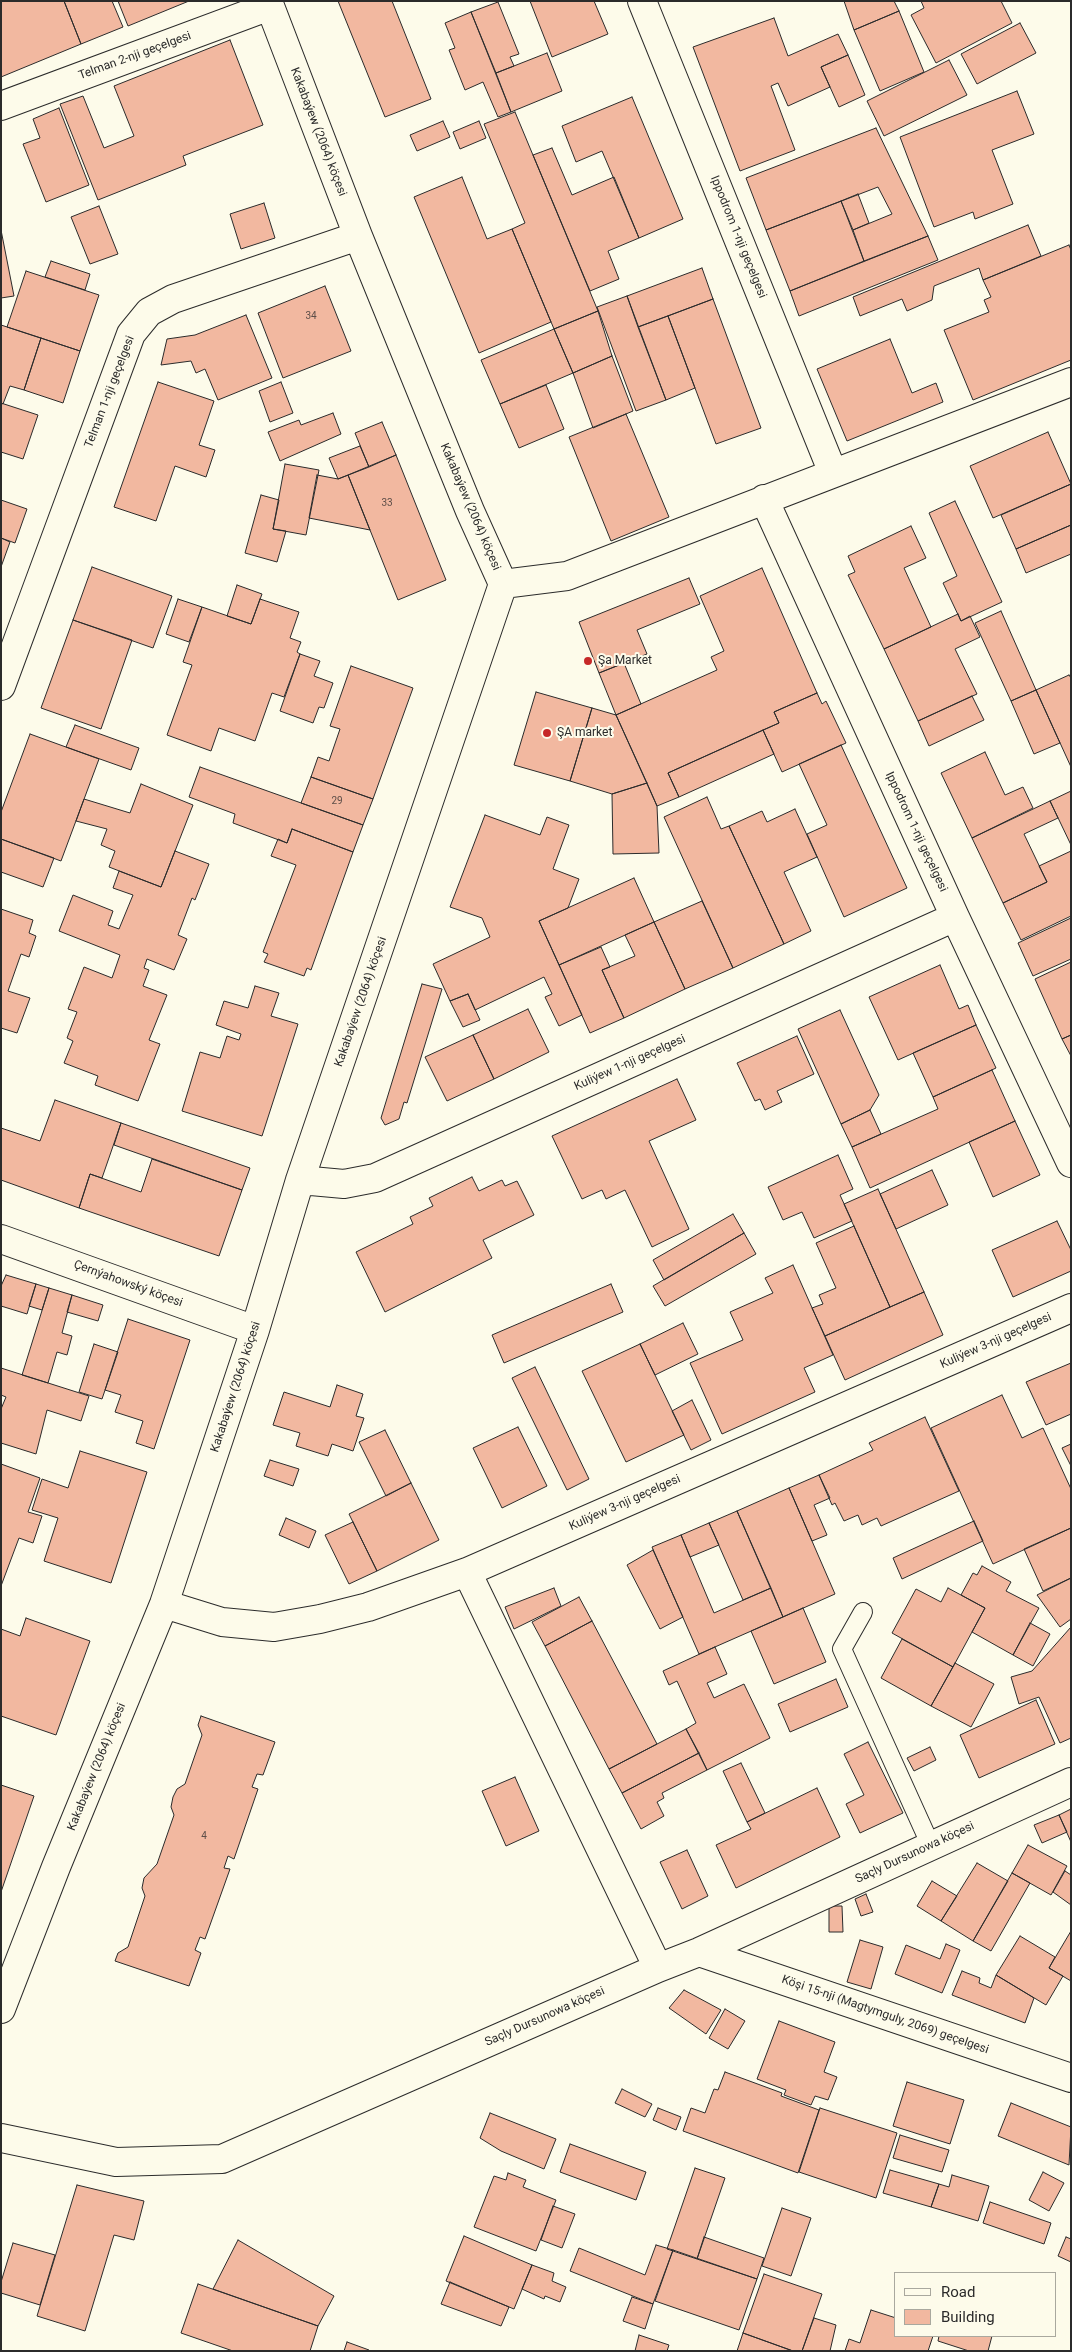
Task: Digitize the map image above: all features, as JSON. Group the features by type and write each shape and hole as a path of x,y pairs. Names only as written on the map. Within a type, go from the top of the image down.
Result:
{"street":[{"name":"Ippodrom 1-nji geçelgesi","path":"642,1 833,473"},
{"name":"Telman 2-nji geçelgesi","path":"1,106 269,4"},
{"name":"Kakabaýew (2064) köçesi","path":"1,2009 56,1867 164,1604 255,1330 300,1180 503,584 470,511 358,236 269,4"},
{"name":"Telman 1-nji geçelgesi","path":"1,686 131,334 149,312 173,299 358,236"},
{"path":"503,584 567,576 1071,382"},
{"name":"Ippodrom 1-nji geçelgesi","path":"764,500 954,917 1071,1163"},
{"name":"Kuliýew 1-nji geçelgesi","path":"300,1180 344,1184 375,1178 954,917"},
{"name":"Çernýahowský köçesi","path":"1,1238 255,1330"},
{"name":"Kuliýew 3-nji geçelgesi","path":"164,1604 222,1622 274,1627 320,1620 368,1608 467,1572 1071,1308"},
{"path":"467,1572 658,1968"},
{"name":"Saçly Dursunowa köçesi","path":"1,2138 116,2162 222,2159 658,1968 699,1952 1071,1782"},
{"name":"Köşi 15-nji (Magtymguly, 2069) geçelgesi","path":"699,1952 1071,2078"}],"lane":[{"path":"863,1612 842,1649 931,1846"}],"building":[{"path":"1,1 64,1 81,44 1,77"},
{"path":"64,1 112,1 123,27 81,44"},
{"path":"118,1 189,1 128,26"},
{"path":"338,1 392,1 431,99 385,117"},
{"path":"530,1 594,1 608,34 552,57"},
{"path":"844,1 894,1 899,11 854,30"},
{"path":"921,1 1001,1 1012,23 936,63 911,15 924,8"},
{"path":"498,2 519,54 510,57 514,66 496,73 471,12"},
{"path":"899,11 924,72 880,91 854,30"},
{"path":"471,12 511,112 498,117 483,82 465,90 449,50 455,48 445,23"},
{"path":"774,18 788,56 838,34 848,55 821,67 830,87 788,106 778,83 771,86 795,150 740,171 693,47"},
{"path":"1020,23 1036,53 977,84 961,54"},
{"path":"230,40 263,125 183,156 186,165 98,200 60,104 83,96 104,148 134,136 114,86"},
{"path":"547,53 562,91 511,112 496,73"},
{"path":"848,55 865,95 839,107 821,67"},
{"path":"949,60 967,95 884,136 867,101"},
{"path":"1017,91 1034,134 992,150 1013,204 975,219 973,212 934,227 900,137"},
{"path":"632,97 683,219 639,238 602,151 576,162 562,126"},
{"path":"59,108 89,185 46,202 23,144 40,138 33,119"},
{"path":"515,112 598,311 554,329 512,229 525,223 484,124"},
{"path":"443,121 450,137 417,151 410,135"},
{"path":"479,121 486,138 460,149 453,132"},
{"path":"876,128 928,236 864,261 853,230 892,214 878,187 766,230 746,178"},
{"path":"552,148 572,195 614,177 639,238 608,251 619,279 590,291 533,155"},
{"path":"462,177 487,239 512,229 551,322 479,353 414,197"},
{"path":"858,194 869,223 853,230 841,201"},
{"path":"841,201 864,261 790,291 766,230"},
{"path":"264,203 275,238 241,249 230,214"},
{"path":"99,206 118,254 90,264 71,217"},
{"path":"1028,225 1041,256 983,280 979,268 934,286 932,300 907,311 902,299 860,316 853,297"},
{"path":"1,230 14,296 1,298"},
{"path":"928,236 938,260 799,316 790,291"},
{"path":"1069,245 1071,250 1071,360 973,400 944,330 989,312 984,300 991,297 983,280"},
{"path":"51,261 90,274 85,290 45,277"},
{"path":"702,268 713,299 638,327 627,296"},
{"path":"26,271 99,295 80,351 7,327"},
{"path":"325,286 351,351 283,378 258,313"},
{"path":"627,296 666,400 636,411 597,307"},
{"path":"713,299 761,428 716,444 668,316"},
{"path":"598,311 612,356 573,373 554,329"},
{"path":"246,315 272,378 218,400 205,369 196,373 191,361 161,365 167,339 195,335"},
{"path":"668,316 695,388 666,400 638,327"},
{"path":"1,325 41,338 24,390 10,386 3,404 1,403"},
{"path":"554,329 573,373 500,404 481,360"},
{"path":"41,338 80,351 63,403 24,390"},
{"path":"890,339 912,393 936,383 943,402 847,441 817,369"},
{"path":"612,356 633,411 593,428 573,373"},
{"path":"158,382 214,401 199,445 215,450 206,477 175,466 156,521 114,507"},
{"path":"281,382 293,413 270,422 259,391"},
{"path":"546,385 564,429 519,448 500,404"},
{"path":"1,403 38,415 23,459 1,452"},
{"path":"333,413 341,434 280,461 268,432 299,420 301,425"},
{"path":"626,414 669,517 611,541 569,437"},
{"path":"382,422 396,455 369,467 355,433"},
{"path":"1048,432 1071,484 993,518 970,466"},
{"path":"360,446 369,467 338,479 329,458"},
{"path":"396,455 446,580 398,600 348,475"},
{"path":"285,464 319,470 306,535 273,529"},
{"path":"317,475 338,479 348,475 370,530 309,518"},
{"path":"1071,484 1071,525 1016,549 1001,515"},
{"path":"261,495 279,500 273,529 286,531 277,562 245,553"},
{"path":"1,500 27,509 15,543 1,538"},
{"path":"955,501 1002,602 961,621 943,583 957,576 929,513"},
{"path":"1071,525 1071,554 1026,573 1016,549"},
{"path":"911,526 926,558 904,568 931,627 884,649 848,575 855,572 848,556"},
{"path":"1,538 10,542 1,567"},
{"path":"92,567 172,596 153,648 73,620"},
{"path":"762,568 817,693 774,712 779,723 668,773 679,797 657,806 616,715 717,670 711,657 724,651 700,596"},
{"path":"689,578 700,604 637,630 647,654 599,673 579,622"},
{"path":"237,585 262,594 251,624 227,616"},
{"path":"178,599 202,607 189,642 166,634"},
{"path":"260,599 299,612 290,638 301,642 297,652 300,654 284,697 272,693 255,741 219,728 211,751 167,735 192,665 183,662 202,607 251,624"},
{"path":"1001,611 1036,690 1011,701 975,623"},
{"path":"958,614 961,621 970,616 980,637 955,649 977,694 918,721 884,649"},
{"path":"73,620 132,640 101,729 41,708"},
{"path":"300,654 320,661 314,676 333,683 324,708 319,707 313,723 280,711"},
{"path":"624,663 641,704 616,715 599,673"},
{"path":"351,666 413,688 373,799 311,777 318,757 329,761 340,729 330,726"},
{"path":"1069,675 1071,678 1071,767 1036,690"},
{"path":"1036,690 1060,743 1034,754 1011,701"},
{"path":"536,692 592,708 570,781 514,765"},
{"path":"817,693 822,704 826,701 846,743 782,772 763,730 779,723 774,712"},
{"path":"972,696 984,720 929,746 918,721"},
{"path":"592,708 616,715 647,783 612,794 570,781"},
{"path":"75,725 139,748 131,770 66,747"},
{"path":"763,730 774,754 679,797 668,773"},
{"path":"30,734 99,759 61,861 1,839 1,812"},
{"path":"841,745 907,888 844,917 807,834 827,825 799,764"},
{"path":"985,752 1005,795 1023,787 1033,808 972,838 941,773"},
{"path":"200,767 363,825 353,852 292,829 287,843 233,823 235,814 189,797"},
{"path":"311,777 373,799 363,825 301,803"},
{"path":"647,783 657,806 659,853 613,854 612,794"},
{"path":"141,784 193,805 161,887 109,867 115,851 101,845 107,829 76,821 84,799 130,813"},
{"path":"1071,791 1071,845 1050,801"},
{"path":"707,797 721,829 729,826 784,944 733,968 664,817"},
{"path":"1050,801 1058,818 1024,834 1047,882 1003,903 972,838"},
{"path":"795,809 817,857 784,872 811,931 784,944 729,826 762,811 767,822"},
{"path":"485,815 540,835 547,817 569,825 553,869 579,879 568,908 539,921 582,1015 559,1026 545,997 552,994 544,977 475,1010 468,994 450,1001 433,964 490,937 482,918 450,907"},
{"path":"292,829 353,852 311,970 307,968 304,976 264,962 268,954 263,952 296,865 271,856 278,839 287,843"},
{"path":"1,839 54,858 43,887 1,872"},
{"path":"175,851 209,864 195,900 192,898 178,935 187,939 174,970 147,959 144,968 149,970 143,986 167,995 149,1040 160,1044 138,1101 95,1085 98,1076 64,1063 73,1041 67,1038 77,1012 68,1009 84,967 112,978 120,955 59,931 73,895 113,911 108,925 119,929 133,895 113,888 119,871 161,887"},
{"path":"1071,851 1071,916 1021,940 1003,903 1047,882 1039,866"},
{"path":"634,878 654,922 559,965 539,921"},
{"path":"702,901 733,968 685,989 654,922"},
{"path":"1,909 33,920 29,933 36,936 29,957 21,954 8,991 30,998 17,1033 1,1028"},
{"path":"1071,918 1071,959 1033,976 1018,943"},
{"path":"654,922 685,989 624,1018 602,970 635,956 625,935"},
{"path":"601,947 610,967 602,970 624,1018 590,1033 559,965"},
{"path":"1071,962 1071,1035 1062,1039 1035,979"},
{"path":"940,965 959,1009 968,1005 976,1025 898,1060 869,997"},
{"path":"422,984 442,989 407,1103 404,1102 399,1119 385,1125 381,1118"},
{"path":"255,986 279,993 271,1016 298,1024 262,1136 182,1111 200,1052 220,1058 227,1036 239,1040 241,1034 216,1025 224,1001 248,1008"},
{"path":"468,994 480,1020 463,1027 450,1001"},
{"path":"528,1009 549,1052 494,1079 473,1035"},
{"path":"840,1010 879,1095 870,1110 841,1124 798,1029"},
{"path":"976,1025 996,1068 933,1097 913,1053"},
{"path":"473,1035 494,1079 447,1101 425,1057"},
{"path":"1071,1035 1071,1056 1062,1039"},
{"path":"797,1036 814,1074 777,1091 782,1102 765,1110 760,1099 755,1101 737,1063"},
{"path":"992,1070 1015,1121 870,1188 852,1147 938,1109 933,1097"},
{"path":"677,1079 696,1120 649,1141 689,1229 652,1247 625,1190 606,1199 602,1190 582,1199 552,1136"},
{"path":"55,1100 121,1123 102,1178 90,1174 79,1208 1,1180 1,1128 40,1141"},
{"path":"870,1110 881,1134 852,1147 841,1124"},
{"path":"1015,1121 1040,1175 993,1197 969,1142"},
{"path":"121,1123 250,1168 242,1190 114,1145"},
{"path":"838,1155 853,1189 840,1195 852,1221 814,1238 802,1212 783,1220 768,1187"},
{"path":"152,1159 242,1190 219,1256 79,1208 90,1174 141,1192"},
{"path":"932,1170 948,1205 896,1229 880,1194"},
{"path":"472,1177 479,1191 502,1180 505,1186 517,1181 534,1215 483,1240 492,1258 385,1312 356,1252 413,1224 410,1217 433,1206 429,1198"},
{"path":"878,1189 924,1292 890,1307 844,1204"},
{"path":"733,1214 744,1233 664,1280 653,1260"},
{"path":"1057,1221 1071,1250 1071,1271 1013,1297 992,1250"},
{"path":"854,1226 890,1307 825,1336 812,1308 823,1304 819,1295 836,1288 816,1243"},
{"path":"744,1233 756,1254 665,1306 653,1286"},
{"path":"793,1265 833,1355 804,1368 815,1392 722,1434 690,1363 743,1340 730,1312 773,1293 765,1278"},
{"path":"6,1275 36,1284 27,1314 1,1306 1,1286"},
{"path":"36,1284 49,1288 42,1310 29,1306"},
{"path":"611,1284 623,1312 504,1363 492,1335"},
{"path":"49,1288 72,1295 62,1333 72,1336 67,1355 57,1352 48,1383 22,1375"},
{"path":"924,1292 943,1335 845,1380 825,1336"},
{"path":"72,1295 103,1305 98,1321 67,1312"},
{"path":"128,1319 190,1340 154,1449 136,1443 143,1421 115,1412 121,1395 105,1390"},
{"path":"683,1323 698,1354 655,1375 640,1344"},
{"path":"94,1344 118,1352 102,1399 79,1392"},
{"path":"640,1344 684,1435 626,1462 582,1371"},
{"path":"1071,1363 1071,1414 1046,1425 1026,1382"},
{"path":"535,1367 589,1479 567,1490 512,1378"},
{"path":"1,1368 89,1396 81,1421 47,1410 36,1454 1,1443 1,1409 6,1397 1,1395"},
{"path":"337,1385 363,1394 356,1416 364,1418 353,1451 332,1444 328,1456 296,1446 300,1433 273,1425 284,1392 330,1407"},
{"path":"1002,1395 1022,1438 1043,1428 1071,1489 1071,1528 993,1564 931,1428"},
{"path":"692,1400 711,1440 691,1450 672,1411"},
{"path":"925,1417 959,1491 881,1526 877,1518 862,1525 858,1515 844,1521 835,1503 832,1505 819,1475 873,1450 869,1443"},
{"path":"518,1427 547,1486 502,1508 473,1448"},
{"path":"385,1430 411,1483 386,1496 359,1442"},
{"path":"1071,1444 1071,1466 1062,1448"},
{"path":"80,1451 147,1472 111,1583 44,1561 58,1518 32,1510 42,1479 68,1488"},
{"path":"270,1460 299,1469 293,1486 264,1476"},
{"path":"1,1464 40,1478 28,1512 42,1516 33,1543 19,1538 1,1586"},
{"path":"819,1475 830,1498 814,1505 827,1535 812,1541 789,1488"},
{"path":"411,1483 439,1540 377,1571 349,1514"},
{"path":"789,1488 835,1594 783,1617 737,1511"},
{"path":"737,1511 771,1588 743,1600 709,1523"},
{"path":"286,1518 316,1531 309,1548 279,1535"},
{"path":"974,1521 983,1541 902,1579 893,1558"},
{"path":"353,1522 377,1571 349,1584 325,1535"},
{"path":"709,1523 719,1545 690,1557 681,1535"},
{"path":"1071,1528 1071,1578 1043,1591 1024,1549"},
{"path":"681,1535 714,1613 771,1588 783,1617 699,1654 652,1547"},
{"path":"653,1550 683,1617 660,1629 627,1565"},
{"path":"982,1566 1011,1582 1006,1591 1039,1608 1013,1655 972,1632 985,1608 961,1595 973,1573 977,1575"},
{"path":"1071,1578 1071,1619 1060,1627 1037,1595"},
{"path":"554,1588 561,1606 514,1629 505,1607"},
{"path":"948,1588 985,1608 953,1667 892,1633 916,1589 941,1602"},
{"path":"579,1597 592,1621 545,1646 532,1622"},
{"path":"803,1608 826,1662 774,1684 751,1631"},
{"path":"26,1618 90,1641 56,1735 1,1716 1,1629 20,1636"},
{"path":"592,1621 657,1744 609,1769 545,1646"},
{"path":"1030,1623 1050,1634 1033,1666 1013,1655"},
{"path":"1071,1627 1071,1738 1060,1743 1039,1697 1019,1704 1011,1677 1032,1671"},
{"path":"902,1639 953,1667 931,1706 881,1678"},
{"path":"715,1647 727,1674 707,1683 714,1698 744,1684 770,1738 707,1770 686,1729 696,1723 677,1681 669,1685 663,1671"},
{"path":"955,1663 994,1684 971,1727 931,1706"},
{"path":"836,1679 848,1707 790,1732 778,1704"},
{"path":"1036,1700 1055,1744 979,1778 960,1735"},
{"path":"201,1716 275,1742 263,1775 257,1774 252,1787 258,1789 234,1859 228,1856 224,1868 230,1869 205,1939 200,1937 195,1950 201,1953 189,1986 115,1961 118,1953 128,1947 145,1896 142,1888 144,1878 157,1864 174,1815 171,1807 173,1797 177,1789 185,1784 202,1735 198,1725"},
{"path":"686,1729 699,1753 622,1793 609,1769"},
{"path":"868,1742 903,1813 860,1833 846,1804 864,1795 844,1754"},
{"path":"930,1747 936,1760 914,1771 907,1758"},
{"path":"699,1753 707,1770 662,1793 664,1798 657,1802 664,1816 641,1829 622,1793"},
{"path":"741,1763 765,1813 747,1822 723,1771"},
{"path":"515,1777 539,1831 506,1846 482,1791"},
{"path":"1,1785 34,1796 1,1892"},
{"path":"817,1788 840,1837 736,1888 716,1845 751,1829 747,1822"},
{"path":"1071,1809 1071,1842 1059,1815"},
{"path":"1059,1815 1067,1832 1042,1843 1034,1825"},
{"path":"1028,1845 1067,1866 1051,1895 1012,1873"},
{"path":"687,1850 708,1896 682,1909 660,1862"},
{"path":"977,1863 1008,1881 973,1941 941,1921"},
{"path":"1065,1871 1071,1875 1071,1905 1053,1892"},
{"path":"1012,1873 1030,1883 991,1951 973,1941"},
{"path":"932,1881 957,1896 941,1921 917,1906"},
{"path":"866,1894 873,1912 861,1916 855,1899"},
{"path":"829,1906 842,1906 843,1932 829,1932"},
{"path":"1071,1931 1071,1981 1049,1968"},
{"path":"1020,1936 1055,1957 1049,1968 1063,1976 1046,2005 996,1975"},
{"path":"860,1940 883,1947 871,1989 847,1982"},
{"path":"946,1944 960,1950 942,1993 895,1974 906,1945 940,1959"},
{"path":"962,1971 980,1978 979,1983 991,1988 996,1975 1034,1998 1025,2023 952,1995"},
{"path":"684,1990 721,2010 706,2034 669,2008"},
{"path":"725,2009 745,2021 728,2049 709,2038"},
{"path":"779,2021 835,2042 824,2072 837,2077 828,2100 815,2096 811,2105 784,2095 786,2090 757,2079"},
{"path":"725,2072 782,2093 781,2096 819,2110 798,2173 683,2131 691,2108 705,2113 714,2089 718,2090"},
{"path":"907,2082 964,2100 950,2144 893,2126"},
{"path":"622,2089 652,2104 645,2117 615,2103"},
{"path":"1011,2103 1071,2127 1069,2165 998,2136"},
{"path":"658,2108 681,2117 676,2130 653,2120"},
{"path":"820,2108 897,2133 876,2198 799,2172"},
{"path":"490,2113 556,2139 544,2169 501,2151 480,2138"},
{"path":"900,2135 949,2150 942,2172 893,2158"},
{"path":"570,2144 646,2172 636,2200 560,2172"},
{"path":"695,2168 725,2178 697,2259 667,2249"},
{"path":"890,2170 939,2184 931,2207 883,2193"},
{"path":"1043,2172 1064,2183 1049,2211 1029,2200"},
{"path":"508,2173 526,2180 523,2187 556,2200 536,2251 474,2227 494,2176 506,2180"},
{"path":"952,2175 989,2186 978,2221 931,2207 939,2184 949,2187"},
{"path":"77,2185 144,2201 134,2240 114,2235 85,2331 37,2316"},
{"path":"990,2202 1051,2223 1044,2244 983,2223"},
{"path":"553,2206 575,2214 562,2248 541,2240"},
{"path":"782,2208 811,2218 791,2276 762,2266"},
{"path":"464,2236 532,2265 514,2309 446,2281"},
{"path":"704,2237 764,2258 757,2279 697,2259"},
{"path":"1066,2237 1071,2239 1071,2262 1058,2256"},
{"path":"238,2240 334,2296 318,2326 213,2289"},
{"path":"13,2243 55,2255 40,2305 1,2293 1,2282"},
{"path":"656,2245 673,2250 653,2304 570,2271 579,2248 645,2275"},
{"path":"673,2250 757,2279 739,2330 655,2301"},
{"path":"532,2265 554,2273 552,2281 566,2287 560,2302 545,2296 544,2299 522,2289"},
{"path":"764,2274 822,2294 802,2351 793,2351 743,2333"},
{"path":"450,2282 509,2307 501,2326 441,2304"},
{"path":"198,2284 318,2326 310,2351 233,2351 181,2333"},
{"path":"632,2297 653,2304 645,2329 623,2321"},
{"path":"871,2310 894,2317 894,2337 933,2337 928,2351 845,2351 849,2339 860,2343"},
{"path":"814,2318 836,2325 830,2351 802,2351"},
{"path":"743,2333 793,2351 737,2351"},
{"path":"639,2335 669,2345 667,2351 635,2351"},
{"path":"939,2337 992,2337 988,2351 969,2351 938,2341"},
{"path":"347,2342 369,2350 369,2351 344,2351"}],"place":[{"name":"Şa Market","path":"588,661"},
{"name":"ŞA market","path":"547,733"}]}
